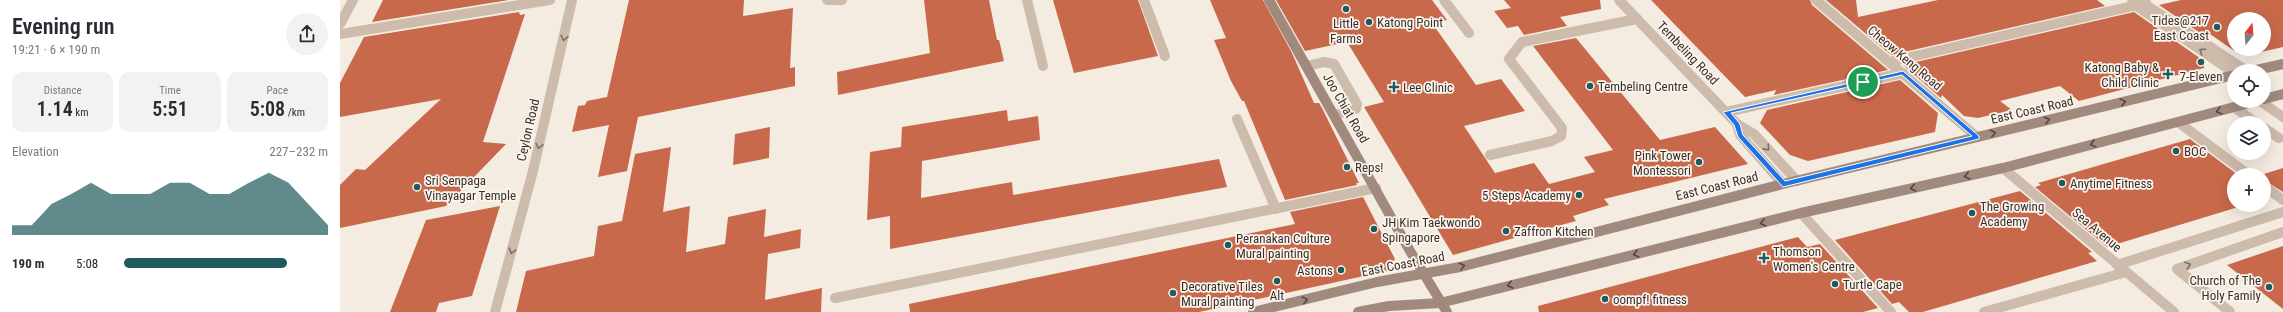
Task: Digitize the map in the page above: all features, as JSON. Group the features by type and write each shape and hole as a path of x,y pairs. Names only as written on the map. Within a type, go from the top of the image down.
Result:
{"main road":[{"name":"Joo Chiat Road","path":"1270,0 1443,307"},
{"path":"2271,67 2283,64"},
{"name":"East Coast Road","path":"1253,312 1377,282 1424,275 1783,184 2227,76"},
{"path":"2271,97 2283,94"},
{"path":"1358,312 1389,306 1443,307 1800,213 2003,168 2230,108"}],"street":[{"path":"340,24 353,0"},
{"path":"340,34 550,0"},
{"name":"Ceylon Road","path":"495,312 533,172 572,0"},
{"path":"827,0 842,0"},
{"path":"1027,0 1043,66"},
{"path":"1144,0 1164,56"},
{"path":"1444,0 1469,33"},
{"name":"Tembeling Road","path":"1619,0 1737,124 1754,134 1797,181"},
{"name":"Cheow Keng Road","path":"1816,0 1977,137"},
{"path":"2137,2 2227,69"},
{"path":"1889,62 2137,2 2236,64"},
{"path":"1490,155 1552,141 1561,136 1562,128 1509,59 1522,42 1637,19"},
{"path":"1306,66 1324,62 1334,64 1357,104 1356,110 1334,115"},
{"path":"1726,112 1903,73"},
{"path":"2235,108 2246,116"},
{"path":"2270,108 2283,117"},
{"path":"1237,119 1276,209"},
{"path":"2178,122 2239,168"},
{"name":"Tembeling Road","path":"1737,124 1740,135 1783,184"},
{"path":"2271,133 2279,138"},
{"name":"Sea Avenue","path":"2003,168 2174,312"},
{"path":"835,298 1376,188"},
{"path":"2271,191 2283,200"},
{"path":"1984,312 2122,268 2283,212"},
{"path":"1800,213 1891,312"},
{"path":"2230,312 2177,269 2283,232"}],"building":[{"path":"383,0 509,0 372,22"},
{"path":"629,0 744,0 743,16 793,8 790,68 795,67 795,86 638,117 627,171 598,177 609,125 572,132 578,106 585,105 587,101 607,97"},
{"path":"924,0 989,0 997,40 999,40 1004,61 838,95 837,72 930,53"},
{"path":"1053,0 1138,0 1158,56 1074,73"},
{"path":"1210,0 1263,0 1292,53 1314,103 1319,103 1322,108 1359,183 1356,183 1357,185 1285,200 1244,101 1242,101 1231,81 1214,40 1226,38"},
{"path":"1276,0 1432,0 1447,20 1432,23 1476,85 1501,79 1525,111 1464,126 1495,173 1534,163 1549,184 1595,172 1584,157 1613,150 1533,46 1576,38 1660,140 1715,127 1748,164 1604,199 1609,205 1573,216 1576,221 1453,255 1364,107 1384,102 1347,42 1305,51"},
{"path":"1504,0 1600,0 1601,9 1560,17 1567,26 1524,35 1518,26 1507,28 1494,11 1511,8"},
{"path":"1651,0 1810,0 1812,5 1888,70 1774,95 1776,90 1745,97"},
{"path":"1826,0 1856,0 1858,17 1938,0 2097,0 2105,6 1891,55"},
{"name":"Tides@217 East Coast","path":"2181,0 2283,0 2283,47 2271,50 2271,12 2227,12 2227,46 2207,32 2206,37 2159,5"},
{"path":"519,12 520,15 525,14 483,142 506,144 446,206 340,228 340,185 356,169 365,170 441,99 340,117 340,83 364,37"},
{"path":"2134,12 2204,61 2204,68 2079,101 2060,86 2000,101 2012,110 1978,118 1964,116 1942,95 1941,98 1903,65"},
{"path":"1900,80 1938,113 1935,132 1808,161 1790,155 1760,123 1767,110"},
{"path":"1007,110 1008,121 1038,116 1040,140 922,161 921,198 1012,182 1013,195 1219,159 1227,187 890,249 890,216 867,220 870,152 901,147 902,127"},
{"path":"770,127 769,158 733,165 735,134"},
{"path":"2190,139 2229,168 2227,168 2227,210 2107,247 2035,187 2041,185 2038,183"},
{"path":"671,147 663,212 690,206 686,252 725,244 728,217 766,209 764,237 801,229 800,248 768,254 765,300 822,288 821,312 516,312 526,271 594,256 598,226 622,221 635,154"},
{"path":"2283,168 2283,192 2271,184 2271,172"},
{"path":"2020,191 2092,252 2088,253 2097,261 1923,312 1909,312 1899,302 1892,304 1835,240"},
{"path":"1363,197 1395,259 1387,271 1199,312 910,312 909,304 1295,224 1290,212"},
{"path":"500,206 472,296 439,303 436,312 390,312 426,220"},
{"path":"1798,237 1807,247 1820,244 1878,308 1863,312 1539,312 1538,306"},
{"name":"Church of The Holy Family","path":"2283,246 2283,309 2227,265"}],"place":[{"name":"Little Farms","path":"1346,9"},
{"name":"Katong Point","path":"1369,22"},
{"name":"Tides@217 East Coast","path":"2217,27"},
{"name":"7-Eleven","path":"2201,62"},
{"name":"Katong Baby & Child Clinic","path":"2168,74"},
{"name":"Tembeling Centre","path":"1590,86"},
{"name":"Lee Clinic","path":"1394,87"},
{"name":"BOC","path":"2176,151"},
{"name":"Pink Tower Montessori","path":"1699,162"},
{"name":"Reps!","path":"1347,167"},
{"name":"Anytime Fitness","path":"2062,183"},
{"name":"Sri Senpaga Vinayagar Temple","path":"417,187"},
{"name":"5 Steps Academy","path":"1579,195"},
{"name":"The Growing Academy","path":"1972,213"},
{"name":"JH Kim Taekwondo Spingapore","path":"1374,229"},
{"name":"Zaffron Kitchen","path":"1506,231"},
{"name":"Peranakan Culture Mural painting","path":"1228,245"},
{"name":"Thomson Women's Centre","path":"1764,258"},
{"name":"Astons","path":"1341,270"},
{"name":"Alt","path":"1277,281"},
{"name":"Turtle Cape","path":"1835,284"},
{"name":"Church of The Holy Family","path":"2269,287"},
{"name":"Decorative Tiles Mural painting","path":"1173,293"},
{"name":"oompf! fitness","path":"1605,299"}],"route":[{"path":"1903,73 1977,137 1783,184 1740,135 1737,124 1726,112 1785,100 1863,82 1903,73"}]}
